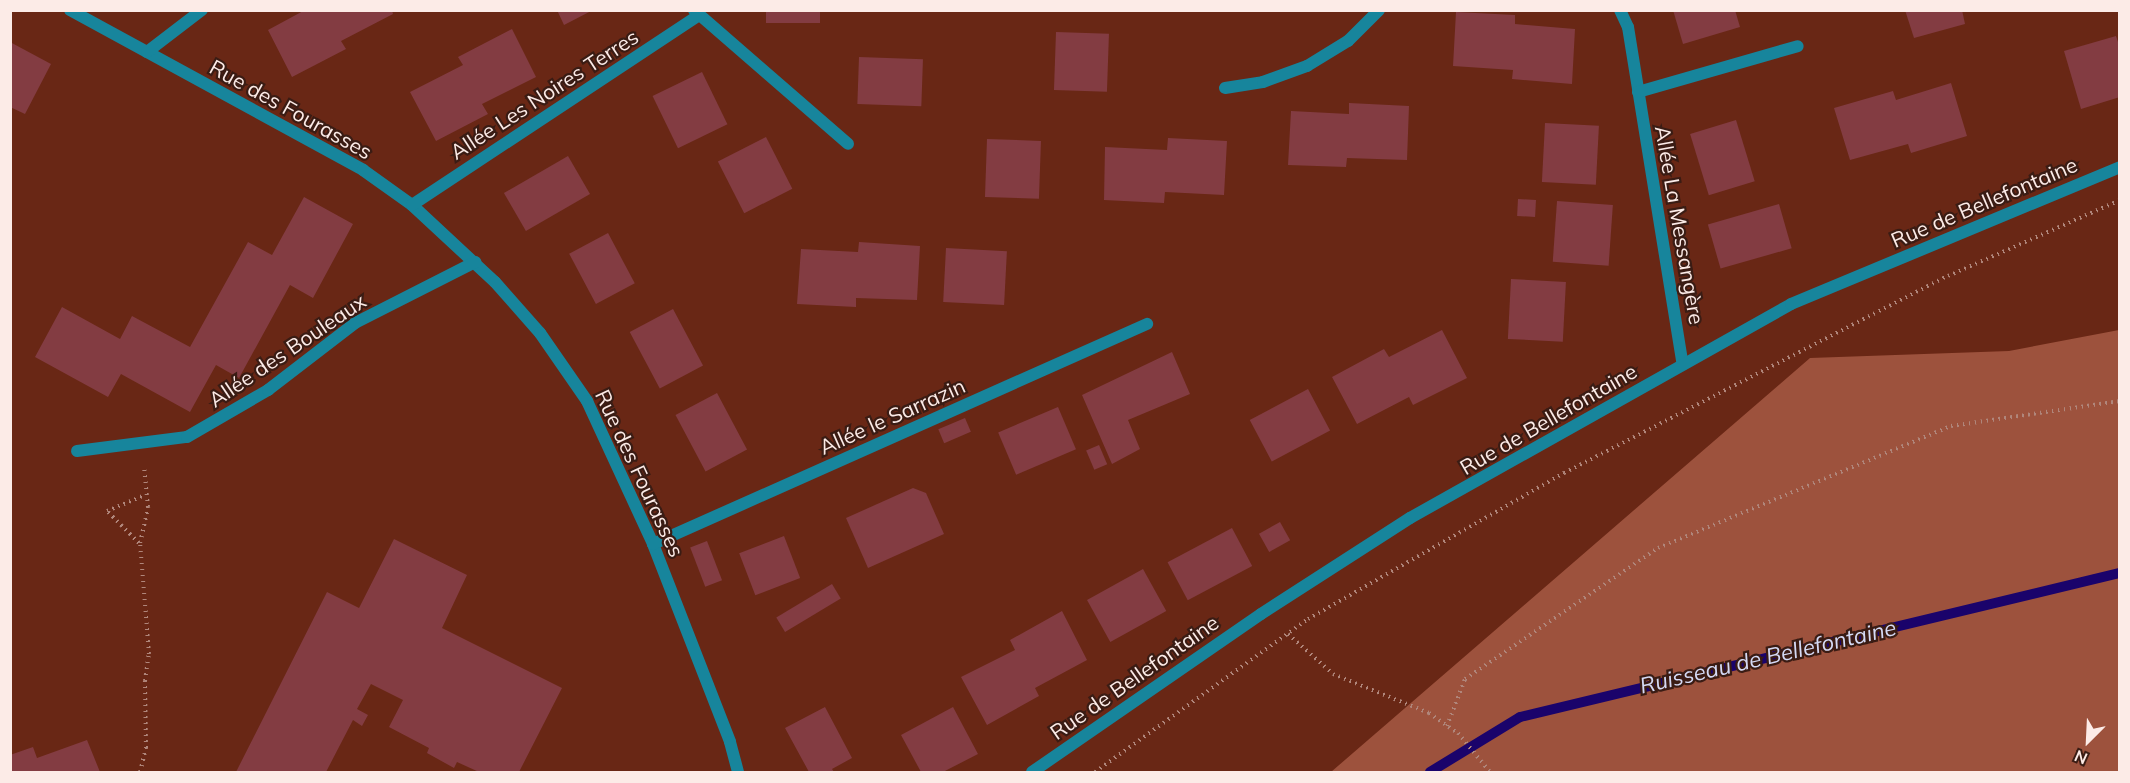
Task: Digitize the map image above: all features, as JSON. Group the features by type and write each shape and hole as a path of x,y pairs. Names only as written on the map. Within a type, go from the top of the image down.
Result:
{"street":[{"name":"Rue des Fourasses","path":"70,10 363,170 411,205 476,262 540,333 588,401 653,544 730,742 738,772"},
{"path":"147,52 202,10"},
{"path":"1225,88 1263,82 1307,66 1348,41 1379,10"},
{"name":"Allée La Messangère","path":"1620,10 1628,27 1683,364"},
{"name":"Allée Les Noires Terres","path":"411,205 696,13 848,144"},
{"path":"1638,92 1798,46"},
{"name":"Rue de Bellefontaine","path":"1032,772 1261,614 1400,524 1683,364 1791,304 2120,167"},
{"name":"Allée des Bouleaux","path":"77,451 188,437 268,390 355,324 476,262"},
{"name":"Allée le Sarrazin","path":"653,544 1147,324"}],"path":[{"path":"1095,772 1288,634 1564,473 1948,276 2120,200"},
{"path":"1447,726 1465,679 1658,548 1951,426 2120,401"},
{"path":"140,772 146,748 145,681 149,654 140,543 148,507 145,495 142,443"},
{"path":"140,543 107,511 145,495"},
{"path":"1288,634 1333,674 1429,713 1458,734 1490,772"}],"shaded area":[{"path":"2119,330 2119,772 1331,772 1810,358 2009,351"}],"building":[{"path":"305,10 392,10 393,14 341,41 346,49 292,77 268,30"},
{"path":"557,10 593,10 564,25"},
{"path":"766,10 820,10 820,23 766,23"},
{"path":"1673,10 1735,10 1740,27 1683,44"},
{"path":"1905,10 1962,10 1965,24 1914,38"},
{"path":"1456,12 1515,15 1515,24 1575,29 1572,84 1512,79 1513,70 1453,66"},
{"path":"512,29 536,77 482,104 488,114 436,141 410,92 463,65 458,57"},
{"path":"1056,32 1109,34 1107,92 1054,90"},
{"path":"2116,36 2120,48 2120,97 2081,109 2064,51"},
{"path":"10,42 51,64 25,114 10,107"},
{"path":"859,57 923,59 921,106 857,104"},
{"path":"702,72 727,124 678,148 653,96"},
{"path":"1951,83 1967,136 1911,153 1908,144 1850,160 1834,108 1893,91 1896,100"},
{"path":"1349,103 1409,106 1407,160 1347,158 1346,167 1288,165 1291,111 1349,114"},
{"path":"1736,120 1755,181 1709,195 1690,134"},
{"path":"1545,123 1599,126 1596,185 1542,182"},
{"path":"766,137 792,189 744,213 718,162"},
{"path":"1168,138 1227,141 1224,195 1165,192 1164,203 1104,200 1105,147 1167,150"},
{"path":"987,139 1041,141 1039,199 985,197"},
{"path":"568,156 590,194 526,231 504,193"},
{"path":"304,197 353,224 313,298 290,285 239,378 216,365 190,412 121,374 108,397 35,357 62,307 120,339 132,316 190,347 248,242 272,255"},
{"path":"1518,199 1536,200 1535,217 1517,216"},
{"path":"1557,201 1613,205 1609,266 1553,262"},
{"path":"1779,204 1792,248 1721,269 1708,224"},
{"path":"608,233 635,283 596,304 569,254"},
{"path":"859,242 920,246 917,300 856,298 856,307 797,304 801,249 858,252"},
{"path":"946,248 1007,251 1004,305 943,302"},
{"path":"1511,279 1566,282 1563,342 1508,339"},
{"path":"673,309 703,366 660,389 630,332"},
{"path":"1442,330 1467,378 1413,405 1409,397 1357,424 1332,377 1384,349 1389,357"},
{"path":"1172,352 1190,394 1128,420 1140,449 1112,464 1082,395"},
{"path":"1308,389 1330,430 1272,461 1250,420"},
{"path":"717,393 747,450 706,472 676,415"},
{"path":"1058,407 1076,449 1016,475 998,432"},
{"path":"965,418 971,432 944,443 938,429"},
{"path":"1099,445 1107,464 1094,470 1086,450"},
{"path":"913,488 926,493 944,534 868,568 846,518"},
{"path":"1280,522 1290,540 1269,552 1259,534"},
{"path":"1232,528 1252,566 1188,600 1168,562"},
{"path":"784,536 800,578 755,595 739,553"},
{"path":"394,539 467,575 442,628 562,688 519,772 479,772 457,762 454,768 427,753 429,748 389,727 403,700 371,684 357,709 368,715 362,726 353,720 326,772 236,772 327,592 359,608"},
{"path":"707,541 722,580 705,587 690,547"},
{"path":"1143,569 1166,611 1110,642 1087,600"},
{"path":"832,584 841,599 785,632 776,617"},
{"path":"1062,611 1087,660 1035,688 1039,696 987,725 961,677 1015,650 1010,640"},
{"path":"825,707 852,758 832,769 834,772 809,772 785,728"},
{"path":"953,707 978,754 943,772 921,772 901,735"},
{"path":"87,740 100,772 10,772 10,755 33,747 37,758"}],"waterway":[{"name":"Ruisseau de Bellefontaine","path":"1430,772 1520,717 2120,573"}]}
